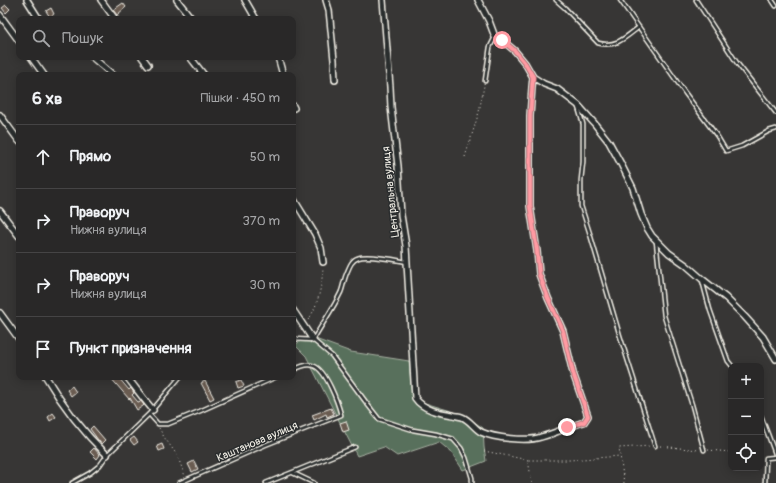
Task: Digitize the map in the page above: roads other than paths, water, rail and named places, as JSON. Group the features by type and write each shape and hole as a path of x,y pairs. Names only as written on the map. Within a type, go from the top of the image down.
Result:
{"street":[{"path":"27,0 37,16"},
{"path":"101,0 113,16"},
{"path":"177,0 190,16"},
{"path":"245,0 254,16"},
{"path":"326,0 329,10 335,80"},
{"name":"Центральна вулиця","path":"383,0 401,215 406,246 415,398 427,408 462,417 480,432 499,438 540,438 584,422 588,416 573,373 563,331 539,274 530,206 530,116 533,77"},
{"path":"478,0 489,21 495,37 502,40 515,51 525,63 533,77 544,84 557,89 578,105 609,142 633,188 647,228 656,241 726,298 763,337 776,359"},
{"path":"0,15 16,37"},
{"path":"33,60 42,72"},
{"path":"96,60 110,72"},
{"path":"144,60 148,66"},
{"path":"192,60 202,72"},
{"path":"279,60 282,72"},
{"path":"0,115 16,137"},
{"path":"296,203 315,234 323,262"},
{"path":"0,211 16,232"},
{"path":"0,313 16,335"},
{"path":"296,314 313,340"},
{"path":"48,380 71,415 107,455"},
{"path":"129,380 153,410"}],"lane":[{"path":"556,0 598,43 604,45 618,42 639,27"},
{"path":"620,0 717,136 726,151 742,146 769,131 776,129"},
{"path":"696,0 737,62 776,113"},
{"path":"772,0 776,6"},
{"path":"485,81 490,47 495,37"},
{"path":"578,105 583,124 583,162 580,206 590,234 654,446"},
{"path":"656,241 664,316 692,405 704,450"},
{"path":"313,340 341,291 353,261 362,257 380,258 407,263"},
{"path":"702,279 710,310 730,363"},
{"path":"296,339 313,340 332,356 368,406 380,419 413,430 453,439 461,448 466,458 472,483"},
{"name":"Каштанова вулиця","path":"179,483 265,445 341,415 336,399 325,376 315,366 308,364 296,369"},
{"path":"72,483 90,473 100,464 107,455 153,410 178,380"},
{"path":"149,414 158,424 168,424 269,380"},
{"path":"764,424 776,456 766,458 765,483"},
{"path":"266,483 355,447"},
{"path":"292,472 314,483"}]}
